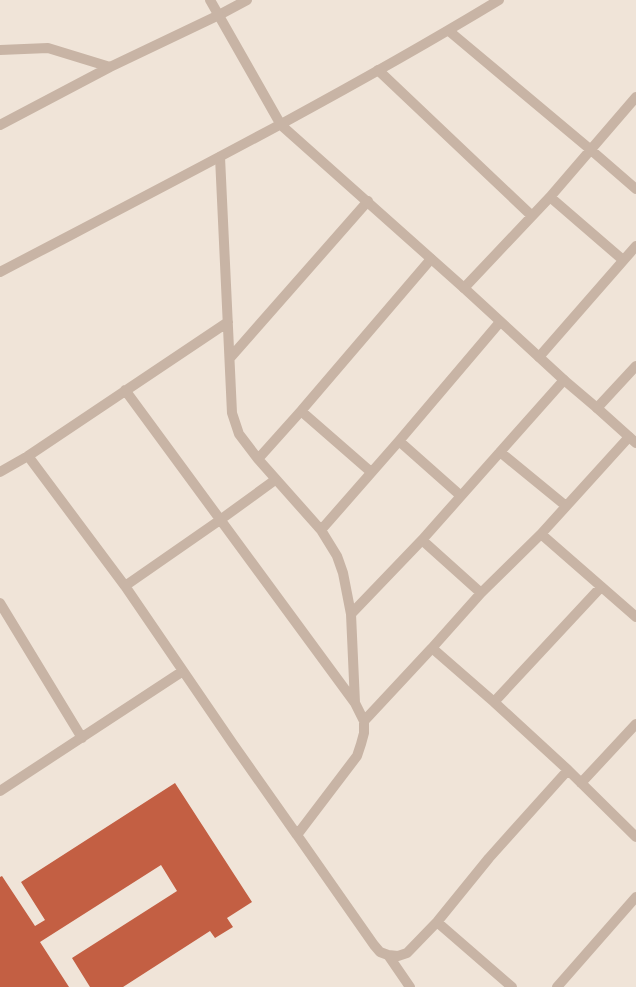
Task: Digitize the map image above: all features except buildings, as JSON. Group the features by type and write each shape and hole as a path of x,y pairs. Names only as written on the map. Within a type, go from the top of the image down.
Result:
{"street":[{"path":"210,0 281,125 368,201 632,440 566,506 541,534 481,593 364,721"},
{"path":"0,125 110,67 247,0"},
{"path":"0,272 281,125 449,31 499,0"},
{"path":"449,31 636,189"},
{"path":"0,50 48,48 110,67"},
{"path":"378,70 532,216"},
{"path":"464,288 550,197 636,97"},
{"path":"220,157 230,358 229,379 232,413 239,434 275,480 321,530 337,556 345,584 351,614 355,703"},
{"path":"550,197 623,260"},
{"path":"230,358 368,201"},
{"path":"539,357 636,246"},
{"path":"258,459 431,259"},
{"path":"0,472 28,456 228,322"},
{"path":"321,530 500,322"},
{"path":"597,408 636,366"},
{"path":"351,614 422,540 564,380"},
{"path":"125,390 355,703 364,721 364,733 357,756 297,835"},
{"path":"301,411 371,472"},
{"path":"399,441 461,496"},
{"path":"500,452 566,506"},
{"path":"28,456 125,586 233,744 380,952 388,956 398,956 407,953 437,922 489,858 568,770"},
{"path":"125,586 275,480"},
{"path":"541,534 636,617"},
{"path":"422,540 481,593"},
{"path":"494,702 601,587"},
{"path":"0,603 82,738"},
{"path":"432,648 494,702 568,770 636,837"},
{"path":"0,791 184,671"},
{"path":"582,783 636,724"},
{"path":"557,987 636,897"},
{"path":"437,922 512,987"},
{"path":"388,956 410,987"}]}
